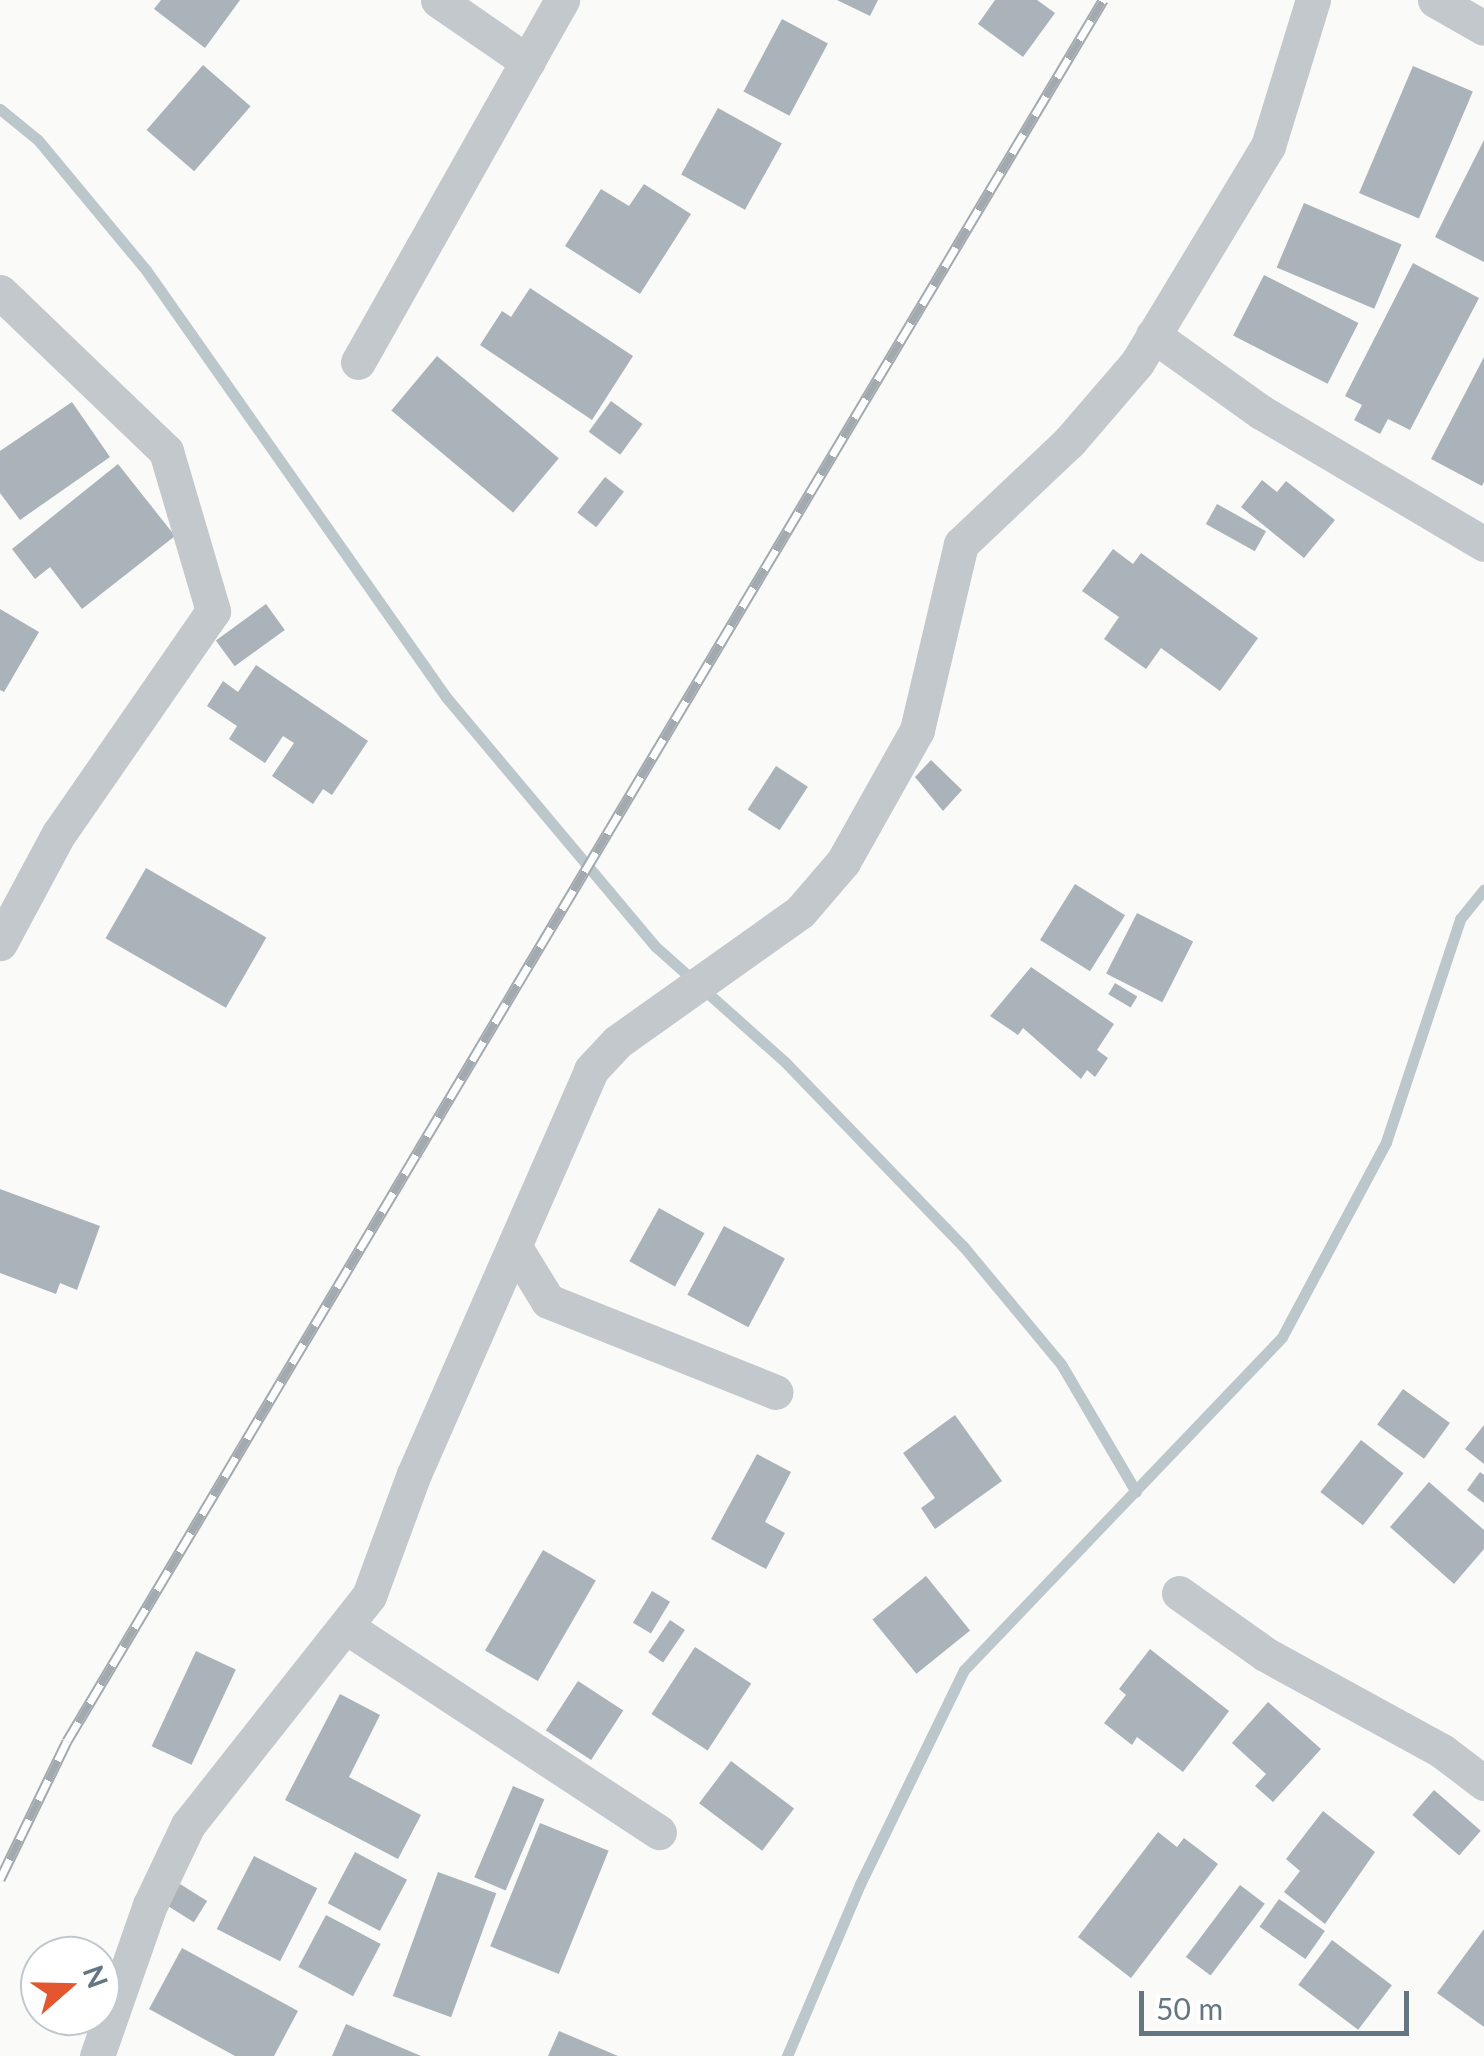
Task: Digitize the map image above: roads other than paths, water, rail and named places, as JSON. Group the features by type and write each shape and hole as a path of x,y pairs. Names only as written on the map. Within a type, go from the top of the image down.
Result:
{"street":[{"path":"438,0 528,62"},
{"path":"358,362 562,0"},
{"path":"96,2056 150,1906 188,1825 245,1745 348,1628 369,1596 414,1474 516,1249 591,1070 618,1042 800,912 843,862 916,730 960,544 1112,397 1153,335 1268,146 1313,0"},
{"path":"1435,0 1484,28"},
{"path":"0,292 166,451 212,611 59,833 0,944"},
{"path":"1153,335 1262,412 1484,544"},
{"path":"516,1249 548,1300 775,1392"},
{"path":"1179,1592 1265,1654 1442,1751 1484,1782"},
{"path":"348,1628 659,1832"}],"waterway":[{"path":"0,109 38,140 146,270 446,697 656,947 786,1063 963,1246 1061,1364 1136,1492"},
{"path":"787,2056 860,1884 964,1670 1282,1337 1386,1142 1460,919 1484,889"}],"railway":[{"path":"0,1879 67,1741 1103,0"}]}
